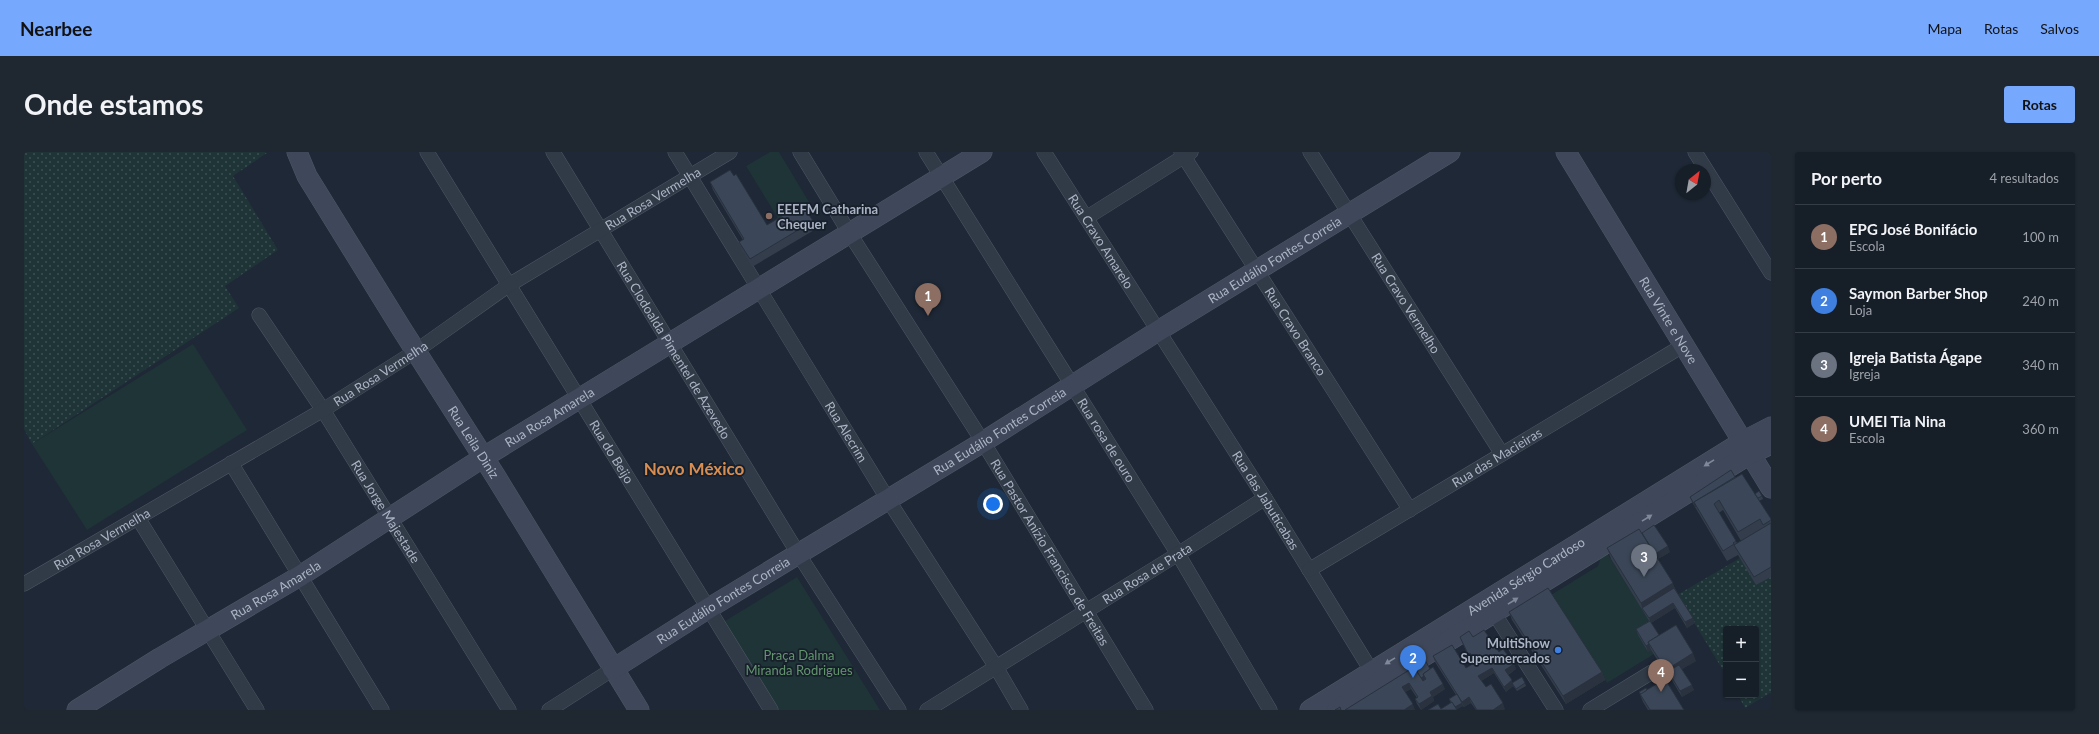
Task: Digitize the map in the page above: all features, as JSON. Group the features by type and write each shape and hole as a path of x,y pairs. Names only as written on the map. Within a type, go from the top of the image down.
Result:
{"street":[{"name":"Rua do Beijo","path":"427,152 771,710"},
{"name":"Rua Clodoalda Pimentel de Azevedo","path":"552,152 799,555 899,710"},
{"name":"Rua Alecrim","path":"675,152 758,291 887,498 996,667 1021,710"},
{"name":"Rua Rosa Vermelha","path":"24,584 323,410 416,351 509,285 730,152"},
{"name":"Rua Pastor Anízio Francisco de Freitas","path":"800,152 850,234 983,442 1146,710"},
{"name":"Rua rosa de ouro","path":"926,152 1178,554 1270,710"},
{"name":"Rua Rosa Amarela","path":"77,710 160,658 208,632 300,576 484,457 579,398 758,291 982,152"},
{"name":"Rua Cravo Amarelo","path":"1044,152 1158,331"},
{"name":"Rua Cravo Vermelho","path":"1310,152 1351,214 1502,454"},
{"name":"Rua Vinte e Nove","path":"1566,152 1771,488"},
{"path":"1695,152 1771,273"},
{"name":"Rua Leila Diniz","path":"288,153 307,176 484,457 639,710"},
{"path":"1086,218 1185,153"},
{"name":"Rua Cravo Branco","path":"1185,153 1257,270 1410,510"},
{"name":"Rua Eudálio Fontes Correia","path":"549,710 709,608 799,555 887,498 983,442 1158,331 1351,214 1445,153"},
{"name":"Rua Jorge Majestade","path":"259,315 323,410 389,519 509,710"},
{"name":"Rua das Jabuticabas","path":"1158,331 1265,498 1376,678"},
{"name":"Rua das Macieiras","path":"1309,570 1684,345"},
{"name":"Avenida Sérgio Cardoso","path":"1326,708 1746,448 1770,441"},
{"path":"231,463 382,710"},
{"name":"Rua Rosa de Prata","path":"927,710 1178,554 1265,498"},
{"path":"138,518 258,710"},
{"path":"1490,607 1552,709"},
{"path":"1590,710 1652,672"}],"green space":[{"path":"24,152 265,152 267,153 233,176 278,250 225,286 239,308 32,444 24,429"},
{"path":"770,152 779,152 809,202 779,220 746,166"},
{"path":"193,344 247,430 87,530 32,444"},
{"path":"1607,553 1652,625 1651,650 1654,654 1607,683 1551,595 1598,566 1601,557"},
{"path":"1740,558 1771,577 1771,694 1770,693 1745,708 1740,698 1759,698 1759,626 1723,626 1723,670 1677,595"},
{"name":"Praça Dalma Miranda Rodrigues","path":"797,577 880,710 777,710 725,621"}],"building":[{"path":"730,170 734,176 736,174 767,225 802,204 813,221 750,259 739,242 744,239 710,182"},
{"path":"1731,470 1735,477 1694,502 1696,507 1690,497"},
{"path":"1742,474 1771,520 1763,525 1760,519 1738,532 1719,500 1714,504 1736,541 1723,551 1694,502"},
{"path":"1759,491 1762,496 1758,498 1755,494"},
{"path":"1771,523 1771,567 1754,577 1734,545"},
{"path":"1654,525 1668,546 1655,554 1642,533"},
{"path":"1639,529 1673,583 1641,603 1607,548"},
{"name":"MultiShow Supermercados","path":"1548,588 1602,672 1563,696 1509,612"},
{"path":"1674,588 1693,618 1685,622 1673,603 1649,618 1642,608"},
{"path":"1650,621 1659,635 1648,642 1649,644 1646,646 1636,629"},
{"path":"1676,625 1693,653 1666,670 1648,642"},
{"path":"1484,630 1499,652 1503,649 1514,664 1505,670 1512,680 1504,687 1492,668 1478,676 1486,687 1491,684 1503,703 1493,710 1477,710 1469,697 1462,702 1433,656 1452,645 1466,668 1476,662 1470,653 1468,654 1460,637 1469,631 1473,637"},
{"path":"1425,660 1430,669 1423,674 1424,676 1421,678 1414,667"},
{"path":"1679,665 1692,685 1680,691 1668,671"},
{"path":"1414,667 1423,681 1426,679 1423,674 1433,667 1443,684 1430,692 1432,696 1419,704 1415,699 1418,697 1409,683 1402,687 1413,704 1404,710 1345,710"},
{"path":"1522,677 1525,683 1516,689 1512,683"},
{"path":"1665,679 1684,710 1650,710 1640,694"},
{"path":"1646,688 1647,690 1641,694 1639,692"},
{"path":"1457,694 1462,703 1455,707 1449,699"},
{"path":"1452,702 1457,710 1428,710 1438,704 1441,709"}],"place":[{"name":"EEEFM Catharina Chequer","path":"769,216"},
{"name":"EPG José Bonifácio","path":"928,316"},
{"name":"Igreja Batista Ágape","path":"1644,577"},
{"name":"MultiShow Supermercados","path":"1558,650"},
{"name":"Saymon Barber Shop","path":"1413,678"},
{"name":"UMEI Tia Nina","path":"1661,692"}],"district":[{"name":"Novo México","path":"694,468"}]}
